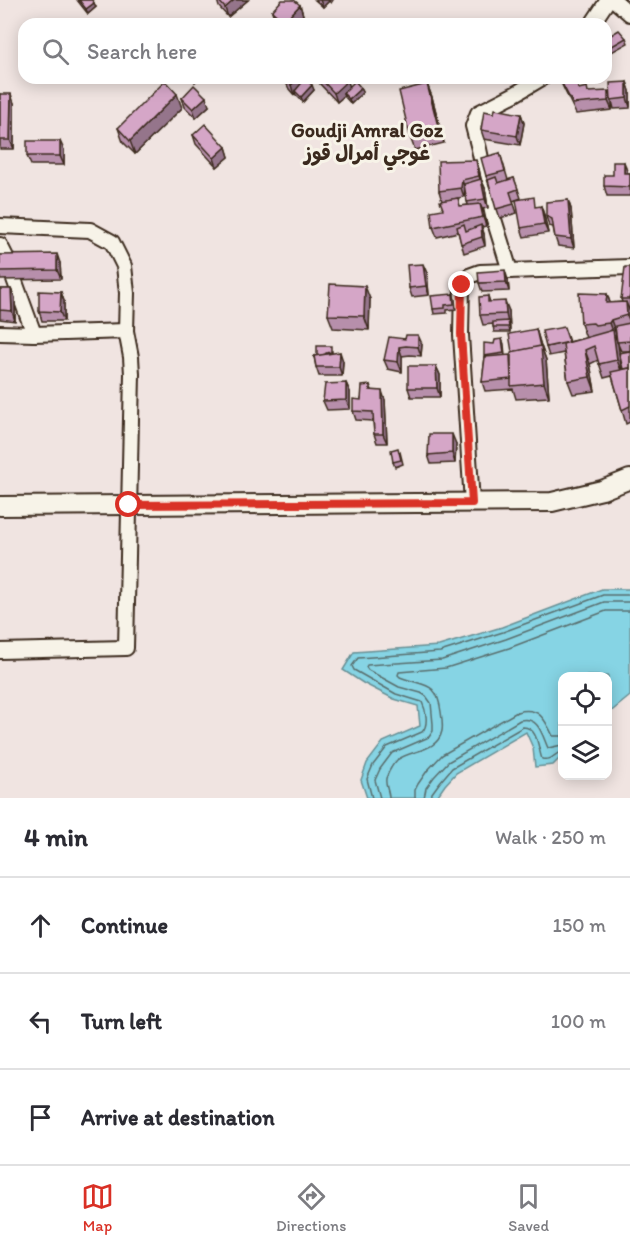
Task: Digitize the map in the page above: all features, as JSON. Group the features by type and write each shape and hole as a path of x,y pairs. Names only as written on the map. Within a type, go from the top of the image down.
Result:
{"street":[{"path":"596,18 608,0"},
{"path":"614,0 630,14"},
{"path":"510,271 493,216 472,126 478,113 532,84"},
{"path":"0,226 90,230 112,242 124,266 127,293 126,331 132,374 126,648 0,651"},
{"path":"0,245 34,334"},
{"path":"472,503 461,334 462,285 469,276 480,272 630,267"},
{"path":"0,333 126,331"},
{"path":"0,506 552,502 602,490 630,479"}],"water":[{"path":"602,589 630,589 630,696 612,711 612,672 558,672 558,760 553,765 535,767 533,748 526,732 456,773 436,798 367,798 361,780 367,763 383,742 420,726 418,706 394,699 343,670 354,652 439,646 502,627"}],"building":[{"path":"79,0 92,0 94,3 86,9"},
{"path":"218,0 234,0 225,8"},
{"path":"282,0 294,0 300,5 288,18 280,18 272,11"},
{"path":"619,30 626,38 612,46 612,34"},
{"path":"627,82 627,98 611,100 610,84"},
{"path":"162,84 168,84 177,94 130,141 118,128"},
{"path":"301,84 312,85 301,97 295,91"},
{"path":"326,84 344,84 334,93"},
{"path":"352,84 358,84 361,88 349,99 343,93"},
{"path":"427,84 439,130 410,137 399,91"},
{"path":"562,84 576,84 579,89 587,87 588,92 608,91 608,101 573,104"},
{"path":"194,85 206,97 193,109 182,98"},
{"path":"0,94 11,94 10,140 0,140"},
{"path":"495,109 521,114 517,136 481,130 484,111 494,113"},
{"path":"205,124 226,147 214,158 193,135"},
{"path":"27,141 60,141 60,156 27,156"},
{"path":"500,153 505,171 486,176 481,158"},
{"path":"476,160 479,176 462,180 461,188 439,191 438,161"},
{"path":"613,162 624,162 624,173 630,173 630,187 604,186 604,175 613,175"},
{"path":"496,177 498,183 514,178 518,189 510,192 514,204 496,209 488,180"},
{"path":"481,179 485,199 467,202 464,184"},
{"path":"534,197 535,207 541,206 544,224 521,228 516,200"},
{"path":"458,198 460,206 480,204 483,217 433,227 431,211 443,209 440,201"},
{"path":"568,200 571,239 555,237 552,219 546,216 546,202"},
{"path":"464,224 466,231 481,225 482,237 461,244 457,227"},
{"path":"57,254 57,270 0,271 0,255"},
{"path":"423,264 426,286 409,288 407,265"},
{"path":"625,267 630,267 630,295 629,299 621,299"},
{"path":"505,270 506,282 479,283 478,272"},
{"path":"330,284 365,286 364,316 328,315"},
{"path":"0,289 11,289 12,311 0,310"},
{"path":"39,291 61,292 60,312 39,311"},
{"path":"579,293 607,294 606,303 626,302 627,315 611,320 609,323 581,324"},
{"path":"453,294 454,304 445,305 445,308 433,309 431,296"},
{"path":"488,296 488,302 505,301 506,314 480,315 479,297"},
{"path":"508,321 509,327 493,327 493,322"},
{"path":"630,323 630,341 617,342 615,326"},
{"path":"564,327 569,342 546,347 542,331"},
{"path":"536,329 540,347 512,352 509,334"},
{"path":"613,330 617,360 599,364 594,346 585,350 590,377 568,381 563,344"},
{"path":"406,335 418,335 418,347 399,347 398,362 384,360 389,337 405,339"},
{"path":"502,339 504,353 484,356 484,343 494,344 495,340"},
{"path":"317,346 331,346 331,352 317,356"},
{"path":"541,346 544,383 511,386 511,352"},
{"path":"630,351 630,368 623,369 619,353"},
{"path":"340,352 339,367 316,367 314,356"},
{"path":"510,355 511,379 482,382 485,357"},
{"path":"408,366 436,366 437,388 408,388"},
{"path":"630,368 630,406 622,410 611,372"},
{"path":"346,383 346,400 323,401 325,384"},
{"path":"370,385 370,390 382,391 383,434 374,434 373,412 353,411 353,399 361,400 362,386"},
{"path":"429,434 452,434 452,453 428,455"},
{"path":"398,448 401,460 393,462 391,450"}],"district":[{"name":"Goudji Amral Goz غوجي أمرال قوز","path":"367,142"}],"route":[{"path":"129,505 472,503 461,334 462,285"}]}
